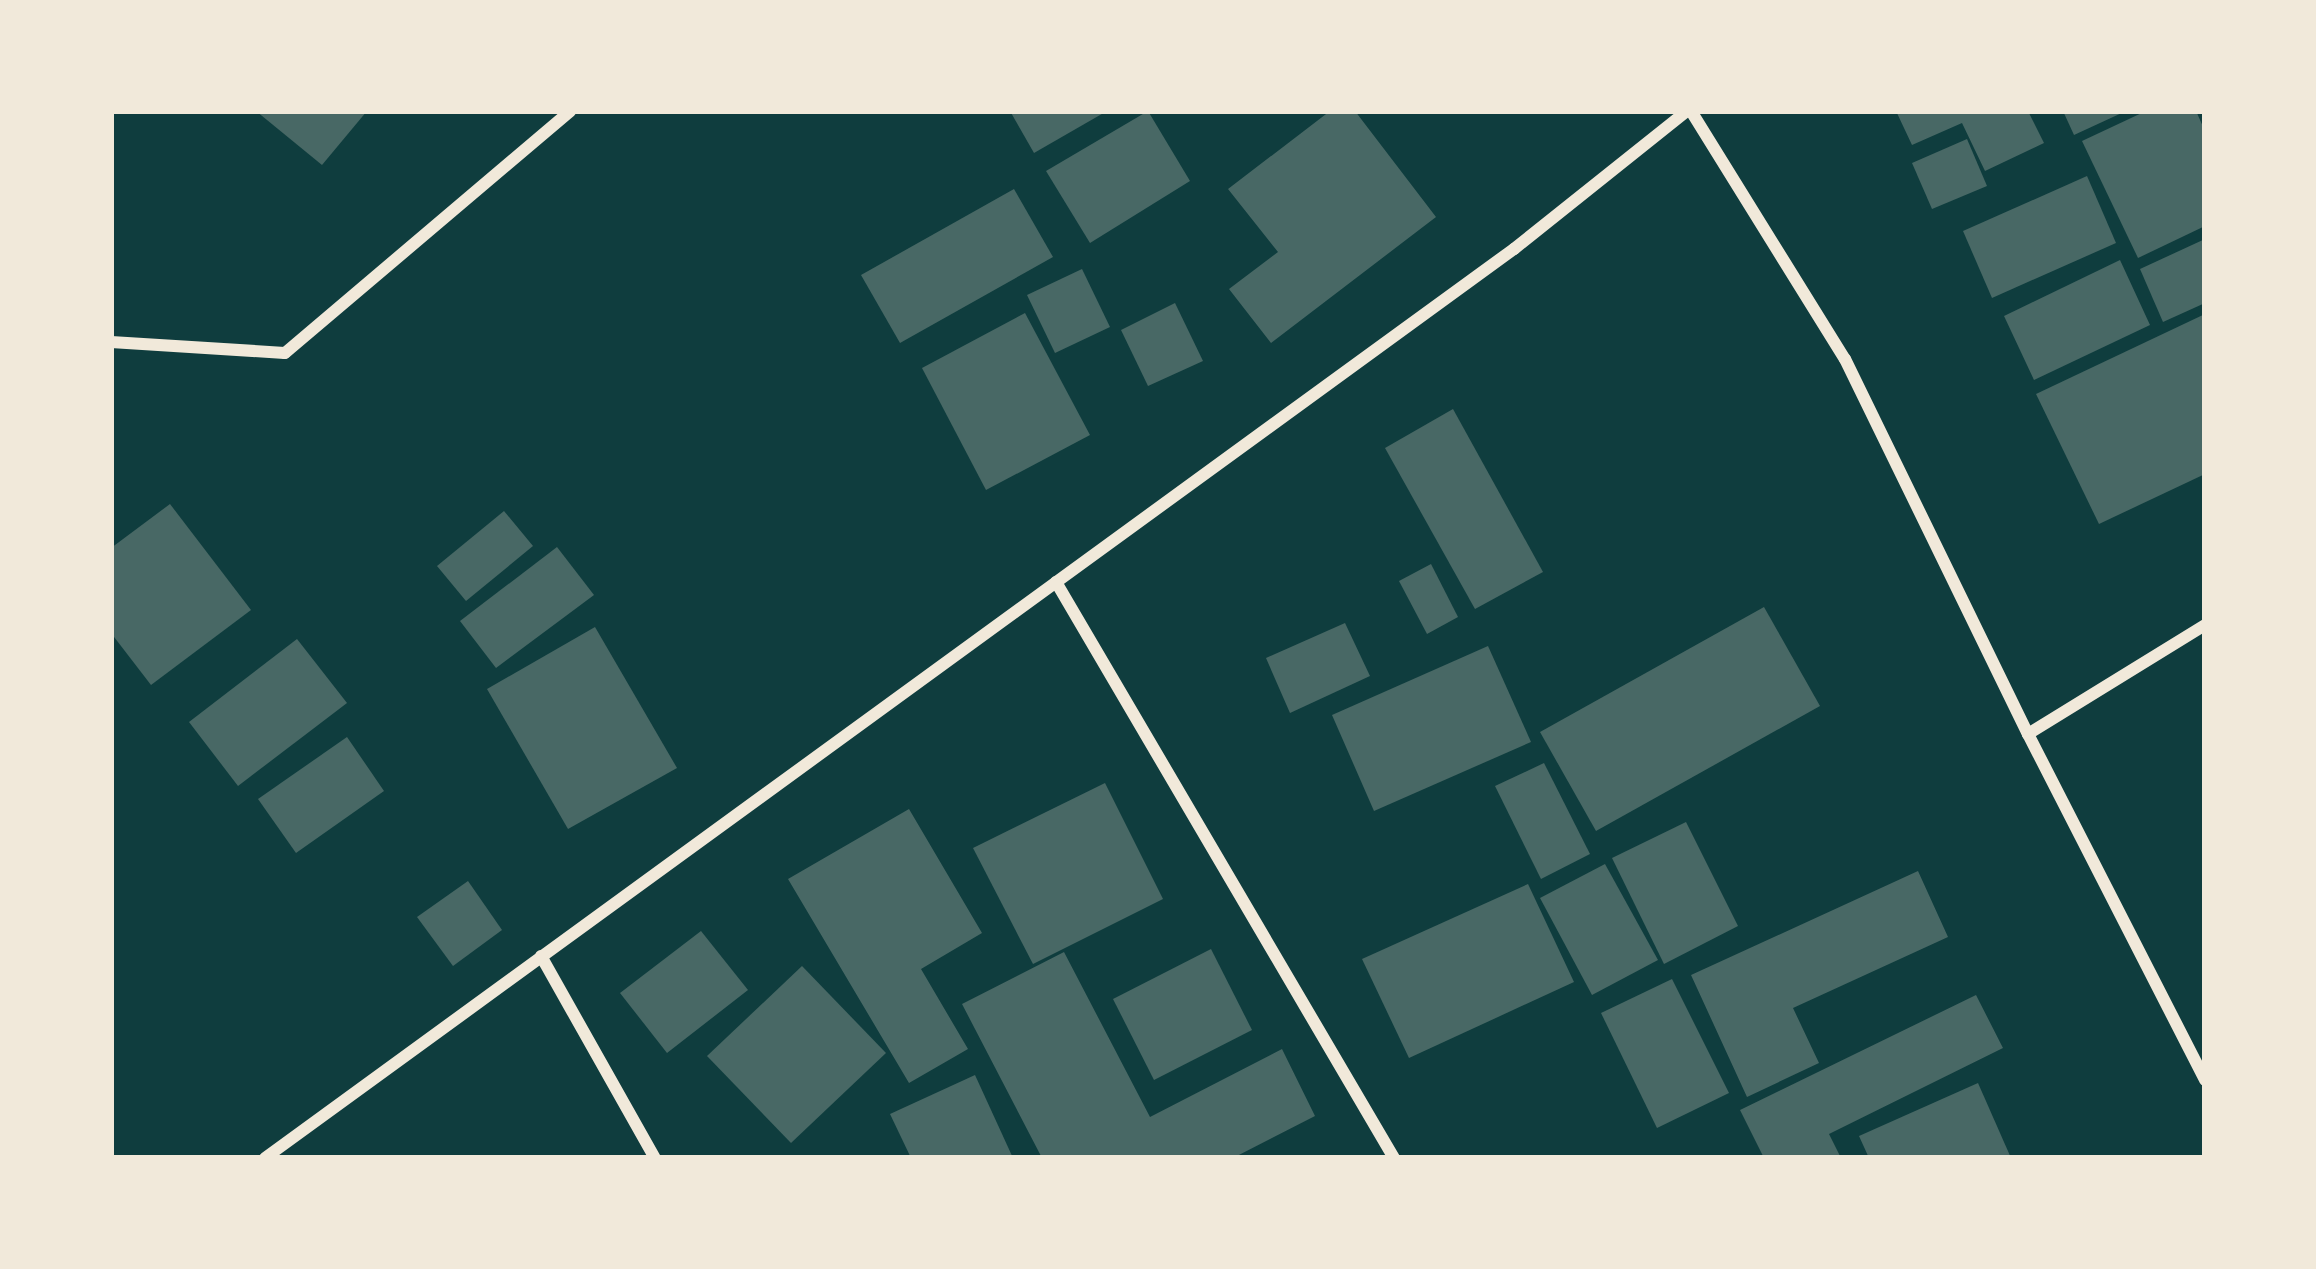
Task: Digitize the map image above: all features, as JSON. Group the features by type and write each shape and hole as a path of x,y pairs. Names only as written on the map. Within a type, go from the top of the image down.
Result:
{"street":[{"path":"111,342 285,353 570,111"},
{"path":"265,1158 1514,249 1689,111 1845,359 2028,734 2205,1080"},
{"path":"1056,582 1394,1158"},
{"path":"2028,734 2205,625"},
{"path":"541,956 655,1158"}],"building":[{"path":"256,111 367,111 322,165"},
{"path":"1010,111 1107,111 1034,153"},
{"path":"1148,111 1190,181 1090,243 1046,171"},
{"path":"1330,111 1355,111 1436,217 1271,343 1229,289 1278,252 1228,189"},
{"path":"1896,111 2028,111 2044,143 1985,171 1962,123 1912,145"},
{"path":"2063,111 2126,111 2074,135"},
{"path":"2146,111 2196,111 2205,131 2205,226 2138,258 2082,141"},
{"path":"1967,139 1987,186 1932,209 1912,163"},
{"path":"2087,176 2116,243 1992,298 1963,231"},
{"path":"1014,189 1053,257 900,343 861,275"},
{"path":"2205,239 2205,303 2163,322 2140,269"},
{"path":"2120,260 2150,325 2034,380 2004,316"},
{"path":"1082,269 1110,327 1055,353 1027,295"},
{"path":"1175,303 1203,361 1148,386 1121,330"},
{"path":"1025,313 1090,435 986,490 922,368"},
{"path":"2205,314 2205,474 2099,524 2036,394"},
{"path":"1453,409 1543,572 1475,609 1385,448"},
{"path":"170,504 251,610 151,685 111,633 111,548"},
{"path":"504,511 533,546 466,601 437,566"},
{"path":"557,547 594,595 496,668 460,621"},
{"path":"1431,564 1458,617 1427,634 1399,581"},
{"path":"1764,607 1820,706 1596,831 1540,732"},
{"path":"1345,623 1370,676 1290,713 1266,658"},
{"path":"595,627 677,768 568,829 487,689"},
{"path":"297,639 347,703 238,786 189,722"},
{"path":"1488,646 1531,742 1374,811 1332,715"},
{"path":"347,737 384,791 296,853 258,799"},
{"path":"1544,763 1590,854 1541,879 1495,786"},
{"path":"1105,783 1163,899 1033,964 973,848"},
{"path":"909,809 982,933 921,969 968,1049 909,1083 788,879"},
{"path":"1686,822 1738,926 1664,964 1612,858"},
{"path":"1605,864 1658,960 1592,995 1540,898"},
{"path":"1918,871 1948,937 1793,1008 1819,1063 1747,1097 1691,975"},
{"path":"468,881 502,930 453,966 417,917"},
{"path":"1528,884 1574,982 1409,1058 1362,959"},
{"path":"701,931 748,990 667,1053 620,993"},
{"path":"1211,949 1252,1030 1154,1080 1113,999"},
{"path":"1064,952 1150,1117 1282,1049 1315,1116 1233,1158 1042,1158 962,1004"},
{"path":"802,966 886,1053 791,1143 707,1056"},
{"path":"1672,979 1729,1093 1657,1128 1601,1013"},
{"path":"1976,995 2003,1048 1829,1134 1841,1158 1764,1158 1740,1110"},
{"path":"975,1075 1013,1158 911,1158 890,1114"},
{"path":"1978,1083 2011,1158 1869,1158 1859,1136"}]}
